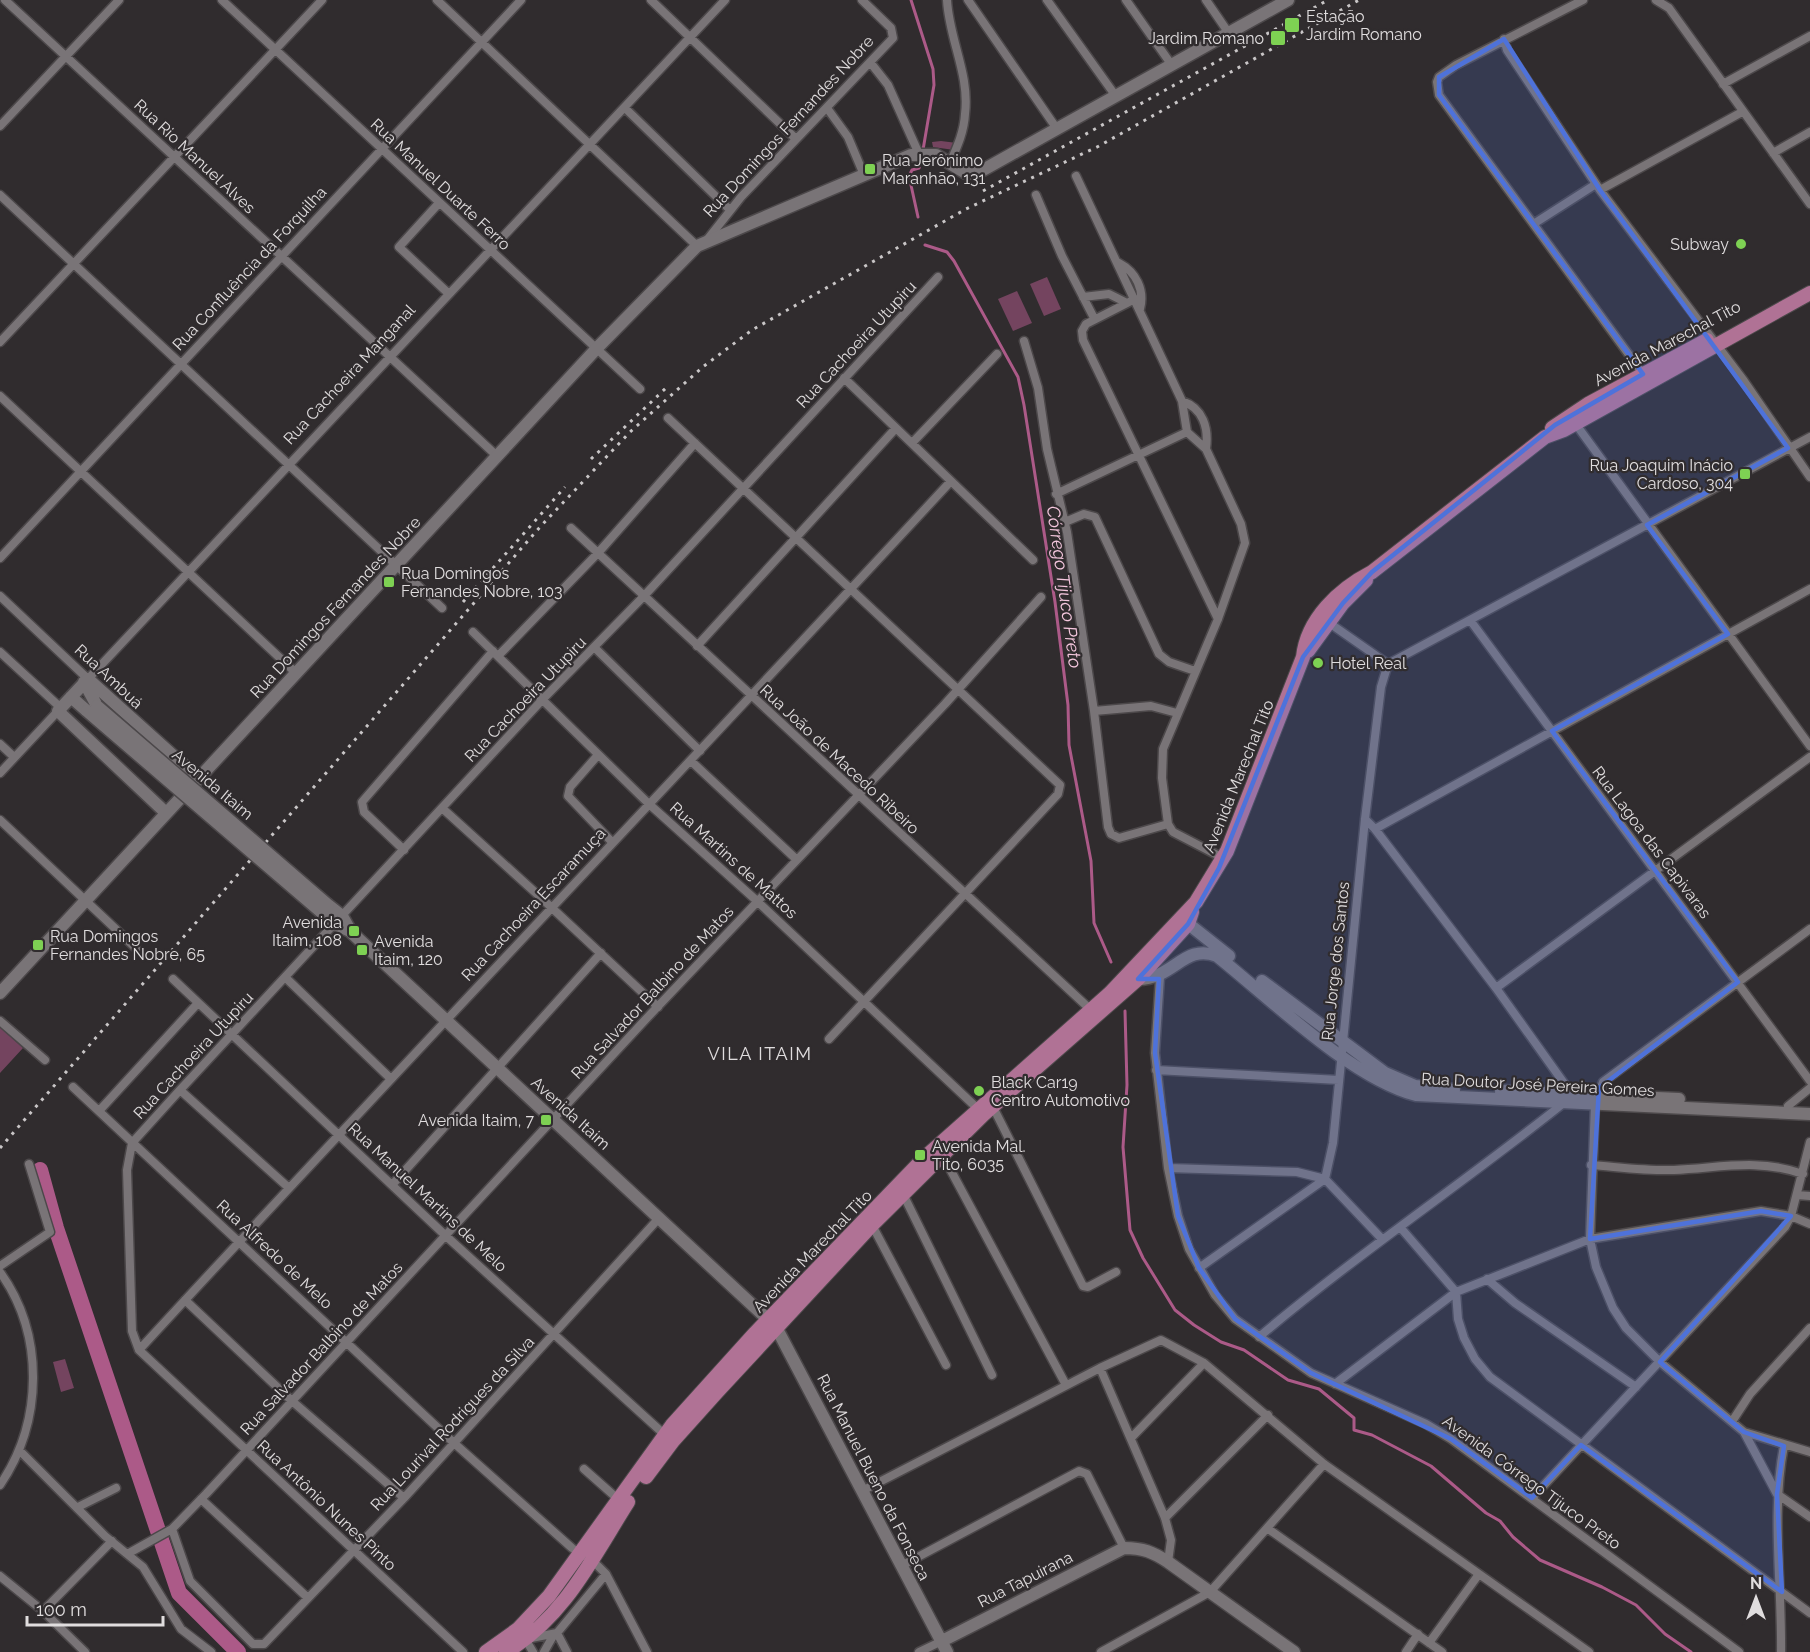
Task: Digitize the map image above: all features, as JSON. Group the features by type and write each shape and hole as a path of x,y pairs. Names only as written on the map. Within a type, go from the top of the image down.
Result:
{"main road":[{"name":"Avenida Marechal Tito","path":"586,1558 673,1441 772,1323 942,1154 1138,979 1188,924 1196,902 1223,858 1303,657 1324,619 1372,572 1545,437 1555,425 1619,393 1810,284"},
{"name":"Avenida Marechal Tito","path":"1545,437 1575,423 1643,374 1810,293"},
{"name":"Avenida Marechal Tito","path":"506,1652 522,1634 561,1604 619,1500 665,1435 924,1158 977,1108 1188,924"},
{"name":"Avenida Marechal Tito","path":"486,1652 522,1634"}],"street":[{"name":"Rua Rio Manuel Alves","path":"5,0 497,456"},
{"path":"12,7 20,0"},
{"path":"0,126 119,0"},
{"name":"Rua Manuel Duarte Ferro","path":"222,0 439,203 598,347 640,389"},
{"path":"0,342 322,0"},
{"path":"437,0 589,144 702,243 904,157 920,154 936,155 966,173 982,170 1288,0"},
{"name":"Rua Confluência da Forquilha","path":"0,558 521,0"},
{"path":"651,0 796,139"},
{"name":"Rua Cachoeira Manganal","path":"0,773 725,0"},
{"name":"Rua Domingos Fernandes Nobre","path":"0,993 85,898 598,347 702,243 730,210 894,36 891,28 862,0"},
{"path":"947,0 950,28 965,95 965,114 961,137 950,163"},
{"path":"968,0 1058,129"},
{"path":"1047,0 1115,96"},
{"path":"1126,0 1171,64"},
{"path":"1206,0 1228,32"},
{"path":"1583,0 1504,39 1439,76 1437,82 1439,95 1535,223 1643,374"},
{"path":"1656,0 1669,9 1810,204"},
{"path":"1723,84 1810,36"},
{"path":"1504,39 1507,50 1598,187 1713,341 1810,477"},
{"path":"870,62 888,85 920,154"},
{"path":"625,108 730,210"},
{"path":"827,108 848,137 864,175"},
{"path":"1535,223 1598,187 1742,112"},
{"path":"1773,153 1810,132"},
{"path":"1076,176 1118,263 1131,301"},
{"path":"0,195 398,564 442,608"},
{"path":"1036,195 1062,256 1094,318"},
{"path":"439,203 399,247 448,293"},
{"path":"1118,263 1131,272 1141,291 1140,309"},
{"name":"Rua Cachoeira Utupiru","path":"132,1143 542,700 644,596 939,277"},
{"path":"1083,297 1109,294 1131,301 1140,309 1182,401 1187,432 1206,449 1245,536 1218,619 1161,756 1168,824 1178,836 1223,858"},
{"path":"1131,301 1094,318 1084,327 1083,340 1218,619"},
{"path":"1024,341 1038,388 1043,429 1056,494 1065,522 1094,711 1103,794 1111,834 1115,837 1127,837 1168,824"},
{"path":"912,443 996,354"},
{"path":"844,378 1034,560"},
{"path":"0,396 296,673"},
{"path":"1182,401 1192,404 1201,416 1208,437 1206,449"},
{"path":"668,418 1060,784 1058,794 829,1039"},
{"path":"1575,423 1810,746"},
{"path":"697,646 896,428"},
{"path":"1056,494 1187,432"},
{"path":"1324,619 1388,664 1810,437"},
{"path":"404,850 364,812 362,802 496,653 598,553 695,443"},
{"name":"Rua Cachoeira Escaramuça","path":"139,1350 444,1020 700,752 951,480"},
{"path":"1065,522 1084,514 1095,517 1159,654 1168,662 1195,671"},
{"name":"Rua João de Macedo Ribeiro","path":"571,528 856,795 1091,1010"},
{"path":"1375,829 1810,589"},
{"name":"Rua Ambuá","path":"0,596 86,680 198,778"},
{"name":"Rua Salvador Balbino de Matos","path":"129,1553 169,1530 201,1499 796,859 959,688 1041,597"},
{"name":"Rua Lagoa das Capivaras","path":"1470,621 1810,1081"},
{"name":"Rua Martins de Mattos","path":"473,632 649,804 757,901 977,1108"},
{"path":"595,648 700,752"},
{"path":"0,652 165,812"},
{"name":"Rua Jorge dos Santos","path":"1325,1179 1333,1143 1380,687 1388,664"},
{"name":"Avenida Itaim","path":"86,680 92,708"},
{"name":"Avenida Itaim","path":"71,697 92,708 339,920 772,1323"},
{"path":"1094,711 1151,706 1177,713"},
{"path":"0,744 14,758"},
{"path":"598,755 570,787 568,796 612,842"},
{"path":"1496,988 1810,758"},
{"path":"691,761 796,859"},
{"path":"442,808 601,953 657,1008"},
{"path":"1259,1337 1382,1239 1503,1152 1568,1098 1496,988 1365,819"},
{"path":"0,820 139,951"},
{"path":"1138,979 1160,977 1181,960 1198,953 1199,942 1188,924"},
{"name":"Rua Doutor José Pereira Gomes","path":"1188,924 1342,1050"},
{"path":"1810,929 1609,1077 1596,1099 1591,1165 1590,1239 1596,1267 1613,1308 1626,1328 1660,1362 1733,1420 1744,1432 1777,1494 1810,1517"},
{"path":"392,1185 601,953"},
{"name":"Rua Doutor José Pereira Gomes","path":"1198,953 1217,956 1342,1050 1415,1086 1568,1098 1810,1107"},
{"name":"Avenida Córrego Tijuco Preto","path":"1160,977 1155,1027 1156,1070 1168,1168 1178,1216 1199,1268 1215,1295 1235,1319 1311,1373 1426,1424 1451,1439 1739,1652"},
{"path":"286,978 390,1078"},
{"name":"Rua Manuel Martins de Melo","path":"173,979 446,1236 665,1435"},
{"path":"99,1111 198,1003"},
{"path":"0,1021 45,1060"},
{"path":"1156,1070 1340,1080"},
{"name":"Rua Alfredo de Melo","path":"73,1087 454,1443 606,1574 647,1652"},
{"path":"1788,1106 1810,1088"},
{"path":"180,1090 289,1188"},
{"name":"Rua Doutor José Pereira Gomes","path":"1596,1099 1810,1114"},
{"path":"993,1107 1083,1286 1088,1287 1116,1272"},
{"path":"1532,1498 1785,1227 1791,1216 1810,1142"},
{"path":"132,1143 128,1163 132,1331 139,1350"},
{"path":"942,1154 1065,1385"},
{"path":"1591,1165 1673,1170 1753,1163 1785,1167 1803,1174"},
{"path":"0,1266 50,1232 29,1164"},
{"path":"1168,1168 1297,1172 1325,1179 1382,1239"},
{"path":"1199,1268 1325,1179"},
{"path":"903,1194 992,1375"},
{"path":"1797,1195 1810,1196"},
{"path":"1335,1384 1456,1292 1590,1239 1761,1211 1791,1216 1810,1224"},
{"name":"Rua Lourival Rodrigues da Silva","path":"169,1530 190,1581 253,1644 261,1646 404,1498 660,1217"},
{"path":"872,1225 946,1365"},
{"path":"1400,1227 1456,1292 1458,1319 1476,1359 1491,1377 1581,1446 1810,1613"},
{"path":"0,1272 20,1307 33,1359 32,1401 19,1450 0,1485"},
{"path":"1487,1279 1515,1303 1636,1387"},
{"path":"185,1300 292,1401 404,1498"},
{"name":"Rua Manuel Bueno da Fonseca","path":"772,1323 820,1407 944,1646"},
{"path":"1733,1420 1750,1394 1810,1328"},
{"path":"862,1491 1065,1385 1157,1340 1166,1341 1204,1363 1324,1464 1589,1652"},
{"name":"Rua Antônio Nunes Pinto","path":"139,1350 463,1652"},
{"path":"1132,1437 1204,1363"},
{"path":"1100,1368 1132,1437 1165,1518 1171,1540 1168,1562"},
{"path":"1165,1518 1268,1415"},
{"path":"1744,1432 1810,1452"},
{"path":"1781,1652 1782,1592 1777,1494 1784,1446"},
{"path":"19,1450 112,1541 143,1567 181,1629 211,1652"},
{"path":"1101,1652 1210,1592 1324,1464"},
{"path":"584,1469 619,1500"},
{"path":"901,1566 1081,1471 1087,1474 1124,1548 1151,1551 1294,1652"},
{"path":"78,1507 116,1488"},
{"path":"201,1499 309,1598"},
{"path":"1267,1527 1442,1652"},
{"path":"43,1611 112,1541"},
{"name":"Rua Tapuirana","path":"944,1646 1124,1548"},
{"path":"544,1652 555,1635 606,1574"},
{"path":"1429,1643 1479,1574"},
{"path":"0,1576 43,1611 85,1652"},
{"path":"522,1634 555,1635"},
{"path":"522,1634 533,1652"},
{"path":"1406,1652 1418,1634"},
{"path":"555,1635 567,1652"},
{"path":"919,1652 944,1646"}],"highlighted area":[{"path":"1504,39 1600,190 1788,448 1647,525 1728,634 1552,731 1738,982 1599,1088 1590,1239 1761,1211 1791,1216 1660,1362 1744,1432 1784,1446 1777,1494 1782,1592 1581,1445 1532,1498 1451,1439 1311,1373 1235,1319 1199,1268 1178,1216 1155,1053 1159,979 1138,979 1188,924 1219,868 1303,657 1343,603 1372,572 1555,425 1643,374 1439,95 1439,77"}],"shaded area":[{"path":"932,142 957,143 954,150 933,147"},
{"path":"1047,277 1061,309 1044,316 1030,284"},
{"path":"1017,291 1032,323 1013,331 998,299"},
{"path":"0,1027 23,1048 0,1073"},
{"path":"65,1359 74,1388 61,1392 53,1362"}],"waterway":[{"name":"Córrego Tijuco Preto","path":"911,0 933,69 934,85 923,150"},
{"name":"Córrego Tijuco Preto","path":"918,217 909,176 912,170 919,168 922,157"},
{"name":"Córrego Tijuco Preto","path":"925,245 947,252 954,261 1018,377 1055,602 1068,705 1069,745 1091,861 1094,923 1111,962"},
{"name":"Córrego Tijuco Preto","path":"1125,1011 1127,1085 1123,1147 1130,1230 1143,1258 1175,1310 1221,1342 1244,1350 1288,1380 1319,1389 1354,1418 1354,1430 1372,1435 1431,1466 1486,1513 1500,1521 1513,1537 1540,1560 1602,1587 1636,1605 1665,1634 1691,1652"},
{"path":"40,1170 56,1228 179,1593 238,1652"}],"railway":[{"path":"983,191 1328,0"},
{"path":"0,1148 540,527 630,432 704,366 752,330 966,209 1099,146 1359,0"},
{"path":"591,459 667,387"},
{"path":"463,602 565,487"}],"place":[{"name":"Estação Jardim Romano","path":"1292,25"},
{"name":"Jardim Romano","path":"1278,38"},
{"name":"Rua Jerônimo Maranhão, 131","path":"870,169"},
{"name":"Subway","path":"1741,244"},
{"name":"Rua Joaquim Inácio Cardoso, 304","path":"1745,474"},
{"name":"Rua Domingos Fernandes Nobre, 103","path":"389,582"},
{"name":"Hotel Real","path":"1318,663"},
{"name":"Avenida Itaim, 108","path":"354,931"},
{"name":"Rua Domingos Fernandes Nobre, 65","path":"38,945"},
{"name":"Avenida Itaim, 120","path":"362,950"},
{"name":"Black Car19 Centro Automotivo","path":"979,1091"},
{"name":"Avenida Itaim, 7","path":"546,1120"},
{"name":"Avenida Mal. Tito, 6035","path":"920,1155"}],"district":[{"name":"VILA ITAIM","path":"760,1054"}]}
